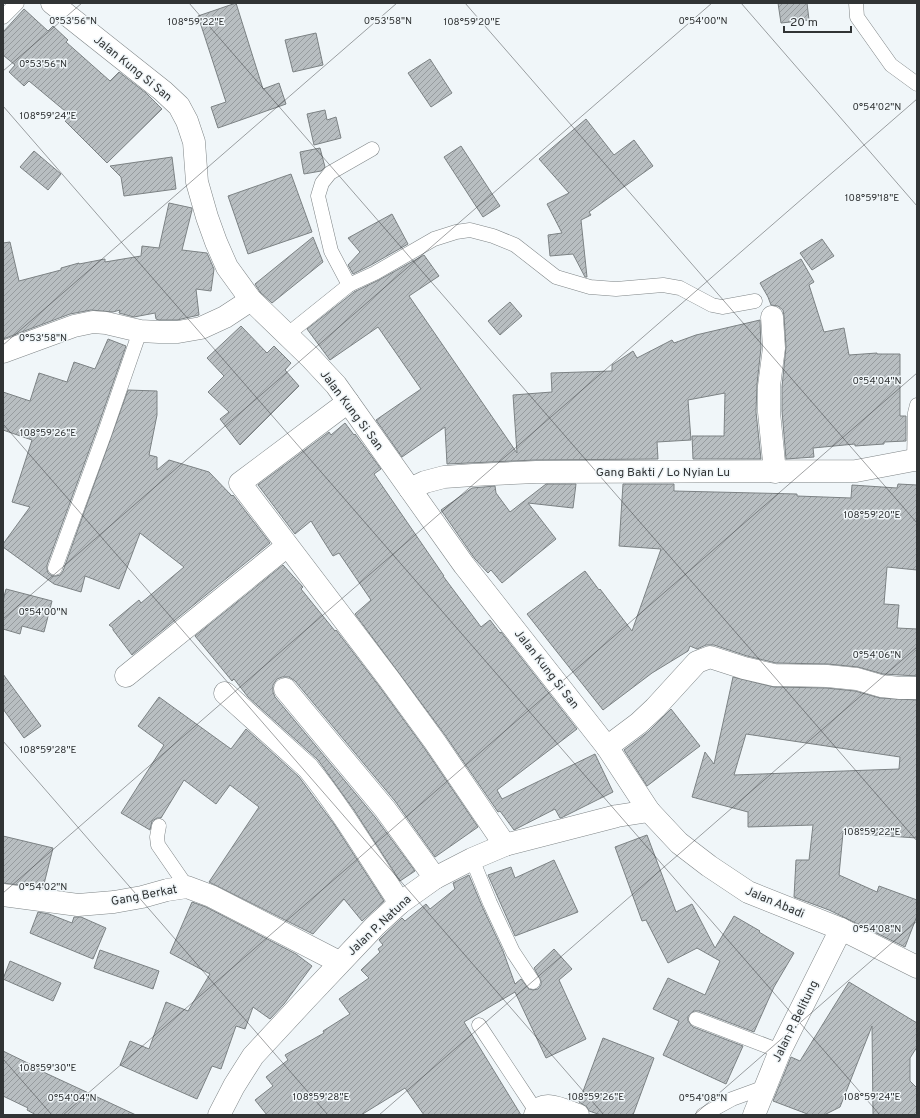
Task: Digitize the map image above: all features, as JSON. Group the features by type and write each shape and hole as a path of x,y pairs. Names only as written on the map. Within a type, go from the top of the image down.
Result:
{"street":[{"name":"Jalan Kung Si San","path":"52,3 75,10 179,106 187,121 194,142 197,182 216,242 227,268 252,300 288,334 336,385 464,565 607,747 650,811"},
{"path":"3,352 74,326 93,322 106,323 140,331 178,332 201,328 224,317 252,300"},
{"path":"772,317 774,348 769,386 769,412 775,472"},
{"path":"348,402 240,483 389,679 435,742 505,845"},
{"name":"Gang Bakti / Lo Nyian Lu","path":"410,489 425,482 444,477 536,472 856,471 915,460"},
{"path":"126,676 287,546"},
{"path":"607,747 639,723 678,684 697,662 710,657 744,668 774,675 850,678 900,688 917,688"},
{"path":"286,689 384,809 435,878"},
{"path":"225,693 308,768 400,903"},
{"name":"Jalan P. Natuna","path":"219,1115 234,1086 253,1056 339,962 375,926 400,903 435,878 472,859 505,845 617,816 650,811"},
{"name":"Jalan Abadi","path":"650,811 679,843 709,866 748,892 841,929 917,967"},
{"name":"Gang Berkat","path":"3,895 78,905 114,902 187,887 211,896 339,962"},
{"name":"Jalan P. Belitung","path":"754,1115 780,1051 841,929"},
{"path":"535,1113 543,1107 549,1106 578,1115"}],"lane":[{"path":"3,16 17,3"},
{"path":"856,3 857,17 891,65 917,84"},
{"path":"349,285 331,251 318,196 322,183 330,173 372,149"},
{"path":"288,334 349,285 434,239 456,232 470,230 493,236 515,245 556,277 590,287 616,289 663,285 680,288 712,305 722,307 755,301"},
{"path":"55,568 104,435 140,331"},
{"path":"915,460 915,413 917,405"},
{"path":"159,826 157,837 158,845 187,887"},
{"path":"472,859 513,952 533,982"},
{"path":"696,1019 780,1051"},
{"path":"479,1025 535,1113"},
{"path":"703,1115 732,1099 765,1087"}],"building":[{"path":"236,3 263,89 279,83 286,104 218,128 211,107 226,102 198,16"},
{"path":"778,3 807,3 809,20 781,23"},
{"path":"24,9 48,31 53,26 68,40 66,42 110,81 119,72 146,93 162,109 107,163 65,121 71,116 29,81 24,86 9,72 15,65 3,55 3,32"},
{"path":"316,33 323,65 293,72 285,40"},
{"path":"430,59 452,93 431,107 408,73"},
{"path":"325,110 327,120 336,117 341,138 314,145 307,114"},
{"path":"586,119 614,155 634,140 653,166 589,212 591,215 581,220 587,277 585,277 573,254 550,256 548,235 562,233 547,204 569,193 539,159"},
{"path":"461,146 500,206 483,217 444,157"},
{"path":"320,148 325,167 321,171 304,174 300,152"},
{"path":"34,151 61,174 48,190 20,167"},
{"path":"172,157 176,189 124,196 121,177 110,166"},
{"path":"291,174 312,232 248,254 228,196"},
{"path":"169,203 192,208 182,250 207,253 214,269 211,291 196,289 199,315 177,320 159,320 156,319 155,313 134,317 119,313 120,310 113,312 91,310 70,314 3,339 3,243 10,242 19,281 61,270 61,268 79,263 105,259 105,262 141,256 142,246 159,248"},
{"path":"392,214 408,244 353,274 348,265 360,252 348,238"},
{"path":"313,237 323,262 272,303 260,292 255,284"},
{"path":"822,239 834,256 812,270 800,253"},
{"path":"424,255 439,276 409,296 517,453 513,395 552,392 551,373 612,371 612,365 633,351 637,358 672,340 674,343 696,335 760,320 761,348 756,412 761,459 693,459 692,436 724,436 725,393 688,400 691,440 657,442 658,459 535,460 447,464 445,427 402,457 376,420 421,389 378,327 330,360 307,329 354,292"},
{"path":"801,259 814,282 809,285 824,332 844,328 849,355 877,353 900,354 900,416 906,416 906,441 884,442 884,444 855,446 855,444 813,448 814,457 786,459 782,411 782,387 786,347 784,316 783,310 778,306 771,305 760,283"},
{"path":"510,302 522,316 500,335 488,321"},
{"path":"241,326 267,353 274,346 291,363 285,370 299,386 240,445 220,419 229,412 208,392 224,376 207,358"},
{"path":"108,339 126,346 47,565 48,573 52,576 56,576 60,575 63,571 128,390 157,391 157,415 149,455 157,457 157,470 169,460 209,472 232,496 233,495 270,543 132,655 113,628 109,625 139,600 141,603 184,567 140,533 119,589 85,576 81,592 54,584 3,547 3,544 30,507 12,502 32,440 3,430 3,392 30,401 39,373 67,382 74,362 95,369"},
{"path":"345,423 381,469 374,474 443,576 481,627 490,620 577,729 497,790 502,799 595,754 613,792 561,818 555,809 514,830 500,811 498,812 445,735 355,614 371,600 339,553 333,556 311,521 295,534 258,485 329,432 331,435"},
{"path":"546,484 576,484 573,508 528,503 556,539 502,583 491,570 488,573 475,559 441,510 472,488 495,486 496,493 510,512"},
{"path":"623,484 674,484 674,491 797,494 797,496 851,498 852,485 897,488 898,484 917,485 917,570 887,567 884,604 899,605 897,628 917,629 917,676 883,674 858,667 828,664 776,663 747,656 714,645 706,645 697,649 690,646 688,651 652,673 603,710 527,614 585,571 632,631 661,549 619,546"},
{"path":"283,565 303,587 301,589 335,631 336,630 379,686 425,749 478,827 435,857 395,801 295,681 289,677 277,679 273,685 275,697 375,817 415,871 400,881 354,810 318,760 248,697 234,679 232,681 195,636"},
{"path":"6,589 52,601 44,632 22,626 20,634 3,629 3,601"},
{"path":"3,674 41,726 24,738 3,709"},
{"path":"733,677 774,687 826,688 855,691 880,698 917,700 917,838 843,833 839,875 877,892 879,886 917,900 917,916 905,947 829,910 794,897 796,860 809,860 813,825 748,827 748,812 692,797 705,752 714,764","holes":["746,734 900,757 899,769 734,775"]},
{"path":"159,697 231,749 246,729 299,777 334,824 384,901 362,921 344,899 313,934 209,882 259,807 230,785 216,804 184,780 161,818 157,818 152,821 150,830 121,813 164,745 138,726"},
{"path":"671,709 700,746 647,786 624,750 648,732"},
{"path":"647,835 676,912 692,904 715,948 734,916 794,953 774,987 754,1032 699,1011 694,1011 688,1016 688,1021 693,1027 743,1046 726,1084 663,1055 679,1021 653,1009 668,978 705,995 720,961 697,948 668,963 646,920 642,921 615,847"},
{"path":"3,836 53,848 43,888 3,883"},
{"path":"554,860 578,912 515,936 488,875 511,867 515,878"},
{"path":"469,875 503,951 515,984 521,979 529,989 538,989 541,985 541,981 534,968 554,949 572,969 559,980 586,1039 546,1058 515,992 464,1022 521,1115 424,1115 405,1088 361,1115 267,1115 255,1100 273,1086 266,1077 288,1060 285,1055 324,1033 323,1031 350,1014 339,999 369,978 361,970 380,952 378,949 383,945 379,940 402,918 405,921 426,904 430,909 455,889 453,883"},
{"path":"192,902 206,907 296,954 312,966 284,1004 270,1019 253,1007 245,1029 236,1026 221,1069 212,1066 197,1099 120,1065 130,1041 149,1049 166,1002 188,1011 210,974 170,953"},
{"path":"38,912 49,914 72,923 74,917 81,917 106,928 93,959 30,933"},
{"path":"100,950 159,971 153,989 94,968"},
{"path":"10,961 61,983 53,1001 3,979"},
{"path":"849,982 917,1023 917,1047 910,1058 910,1081 917,1088 917,1115 873,1115 872,1026 840,1107 824,1115 810,1115 773,1101 791,1057 800,1061"},
{"path":"603,1038 654,1058 633,1115 601,1115 589,1111 587,1107 579,1102"},
{"path":"3,1051 40,1069 39,1070 136,1115 36,1115 27,1110 28,1108 3,1096"}]}
